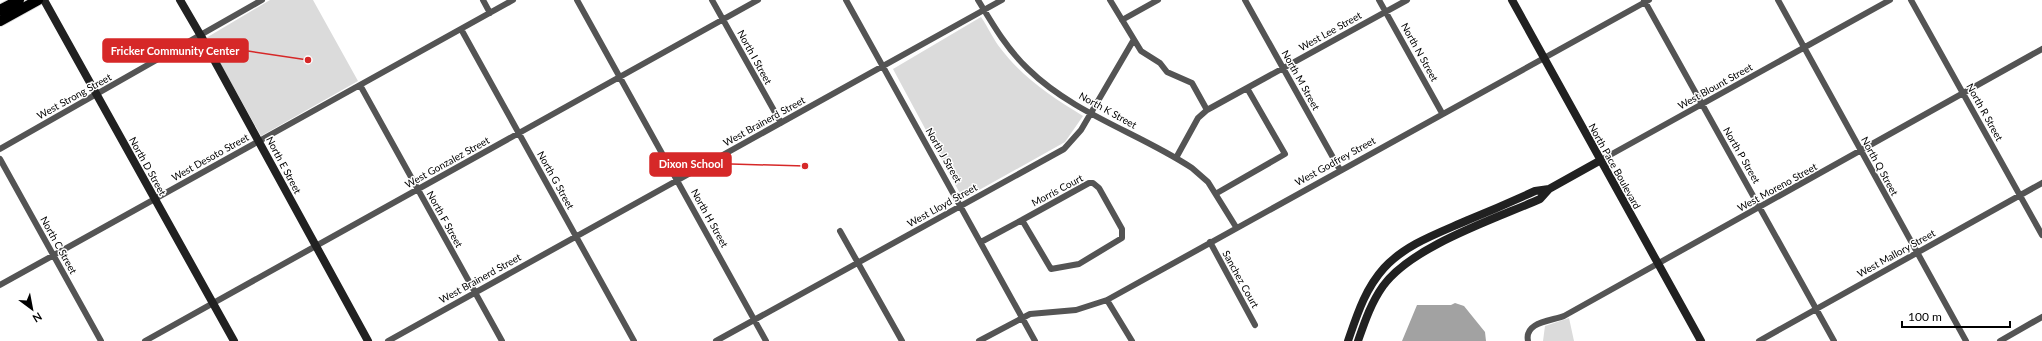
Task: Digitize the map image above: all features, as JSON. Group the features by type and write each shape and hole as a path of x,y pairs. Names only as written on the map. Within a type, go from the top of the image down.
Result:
{"main road":[{"path":"0,10 19,0"},
{"path":"0,21 38,0"}],"street":[{"name":"North D Street","path":"44,0 234,341"},
{"name":"North E Street","path":"180,0 368,341"},
{"name":"West Strong Street","path":"0,149 262,0"},
{"path":"483,0 490,13"},
{"name":"West Desoto Street","path":"0,285 513,0"},
{"name":"North H Street","path":"577,0 766,341"},
{"name":"North I Street","path":"712,0 781,123"},
{"name":"West Gonzalez Street","path":"146,341 758,0"},
{"name":"North J Street","path":"846,0 1035,341"},
{"name":"North K Street","path":"978,0 1005,43 1029,70 1056,92 1176,158 1208,182 1217,194 1236,228"},
{"name":"West Brainerd Street","path":"388,341 1002,0"},
{"path":"1110,0 1133,41 1141,51 1160,63 1167,72 1192,83 1207,110"},
{"path":"1122,20 1158,0"},
{"name":"North M Street","path":"1245,0 1340,170"},
{"name":"North N Street","path":"1379,0 1442,113"},
{"name":"West Lee Street","path":"1283,68 1407,0"},
{"name":"North Pace Boulevard","path":"1512,0 1701,341"},
{"name":"North Q Street","path":"1778,0 1966,341"},
{"name":"West Blount Street","path":"1358,341 1369,310 1384,286 1404,264 1420,253 1540,199 1549,189 1890,0"},
{"name":"North R Street","path":"1911,0 2042,235"},
{"name":"West Godfrey Street","path":"1022,317 1030,314 1076,310 1107,300 1442,113 1545,59 1646,1"},
{"name":"North P Street","path":"1646,1 1702,105 1834,341"},
{"name":"North G Street","path":"461,29 634,341"},
{"name":"West Lloyd Street","path":"716,341 1064,149 1077,137 1133,41"},
{"name":"West Moreno Street","path":"1528,341 1528,334 1535,325 1564,316 2042,49"},
{"path":"1176,158 1198,118 1207,110 1283,68"},
{"name":"North F Street","path":"360,85 502,341"},
{"path":"1217,194 1285,154 1247,88"},
{"name":"North C Street","path":"0,159 102,341"},
{"name":"West Mallory Street","path":"1759,341 2042,183"},
{"name":"Morris Court","path":"981,242 1086,184 1093,184 1099,188 1122,229 1123,235 1120,241 1079,264 1050,269 1022,220"},
{"name":"West Blount Street","path":"1348,341 1361,305 1373,283 1391,262 1419,242 1449,228 1535,191 1549,189"},
{"path":"1449,228 1453,238"},
{"path":"840,231 902,341"},
{"name":"Sanchez Court","path":"1210,242 1255,325"},
{"path":"1107,300 1132,341"},
{"path":"1361,305 1369,310"},
{"path":"978,341 1022,317"},
{"path":"2000,341 2042,317"}],"shaded area":[{"path":"270,0 313,0 358,81 261,136 206,38"},
{"path":"981,17 998,45 1028,78 1060,102 1083,116 1065,142 963,199 893,69"},
{"path":"1455,303 1464,306 1485,332 1486,341 1402,341 1417,305 1451,305"},
{"path":"1569,318 1574,341 1543,341 1545,326"}],"place":[{"name":"Fricker Community Center","path":"308,60"},
{"name":"Dixon School","path":"805,166"}]}
